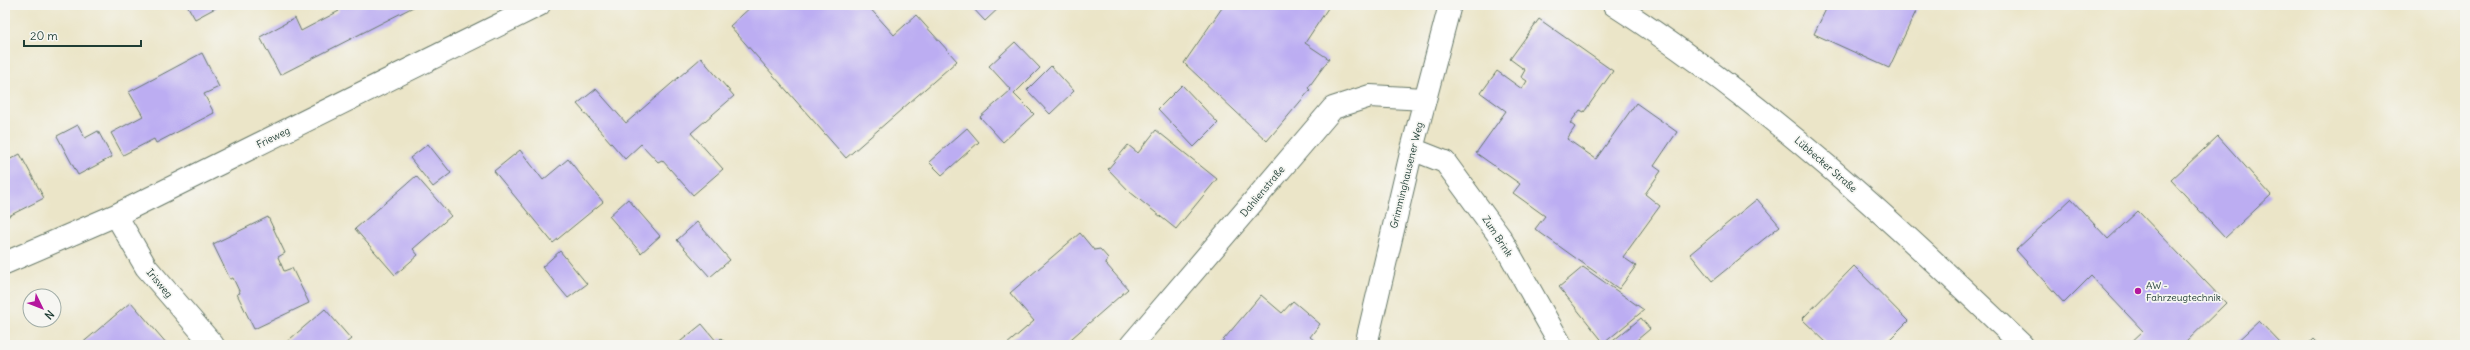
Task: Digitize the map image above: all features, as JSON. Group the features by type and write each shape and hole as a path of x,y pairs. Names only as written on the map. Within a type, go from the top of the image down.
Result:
{"street":[{"name":"Frieweg","path":"5,263 116,215 539,5"},
{"name":"Grimminghausener Weg","path":"1366,345 1412,149 1450,5"},
{"name":"Lübbecker Straße","path":"1614,5 1666,38 1750,101 1826,162 1924,251 2022,345"},
{"name":"Dahlienstraße","path":"1131,345 1333,108 1370,96 1425,100"},
{"name":"Zum Brink","path":"1412,149 1445,162 1500,237 1561,345"},
{"name":"Irisweg","path":"116,215 146,267 213,345"}],"building":[{"path":"187,5 221,5 195,19"},
{"path":"337,5 417,5 280,75 260,37 295,18 301,31 339,11"},
{"path":"753,5 867,5 894,35 916,15 957,61 846,158 730,26"},
{"path":"970,5 1002,5 985,21"},
{"path":"1224,5 1330,5 1305,43 1329,59 1308,88 1310,90 1267,141 1184,63"},
{"path":"1828,5 1919,5 1889,68 1814,34"},
{"path":"1539,19 1613,71 1584,112 1580,110 1570,123 1575,127 1567,139 1596,159 1636,103 1677,132 1654,166 1661,171 1645,194 1660,206 1623,257 1636,266 1619,289 1535,229 1545,216 1513,193 1520,184 1476,153 1506,111 1481,93 1497,71 1522,89 1527,81 1521,77 1525,70 1510,59"},
{"path":"1015,42 1040,68 1014,94 1034,114 1003,142 980,117 1011,90 989,66"},
{"path":"202,53 219,87 204,94 214,113 156,143 154,139 123,155 111,133 143,116 129,92"},
{"path":"701,58 734,96 691,133 723,169 693,195 662,160 658,162 641,144 625,159 577,104 596,89 626,123"},
{"path":"1051,66 1074,91 1050,114 1027,90"},
{"path":"1182,85 1218,123 1194,147 1158,109"},
{"path":"78,125 85,138 98,131 112,157 78,175 57,136"},
{"path":"967,128 979,142 942,175 929,162"},
{"path":"1156,130 1217,179 1176,229 1130,192 1108,169 1128,145 1138,153"},
{"path":"2218,136 2271,195 2225,238 2171,180"},
{"path":"428,144 451,173 433,187 410,158"},
{"path":"520,150 543,180 568,159 603,202 553,243 494,171"},
{"path":"20,154 44,198 5,218 5,162"},
{"path":"416,176 451,216 413,249 418,255 395,275 355,229"},
{"path":"628,199 660,236 641,253 609,216"},
{"path":"1757,199 1780,226 1712,281 1690,254"},
{"path":"2071,199 2108,239 2138,211 2226,303 2183,345 2128,345 2143,331 2091,276 2064,303 2016,250"},
{"path":"268,217 285,253 278,257 284,271 292,268 309,303 254,329 237,294 240,293 233,278 230,279 213,244"},
{"path":"697,222 730,260 710,277 677,240"},
{"path":"1080,233 1094,250 1100,249 1108,258 1106,264 1128,289 1064,345 1006,345 1034,321 1010,293"},
{"path":"560,251 587,284 568,298 542,267"},
{"path":"1854,266 1908,321 1884,345 1829,345 1802,319"},
{"path":"1583,267 1644,310 1604,343 1559,287"},
{"path":"1261,295 1282,313 1293,301 1320,324 1310,337 1314,340 1309,345 1219,345"},
{"path":"131,302 168,345 80,345"},
{"path":"325,309 351,339 346,343 348,345 283,345"},
{"path":"1641,318 1650,329 1631,345 1608,345"},
{"path":"2259,321 2282,345 2233,345"},
{"path":"702,324 717,342 721,338 727,345 676,345"},
{"path":"2313,339 2319,345 2307,345"}],"place":[{"name":"AW - Fahrzeugtechnik","path":"2138,291"}]}
